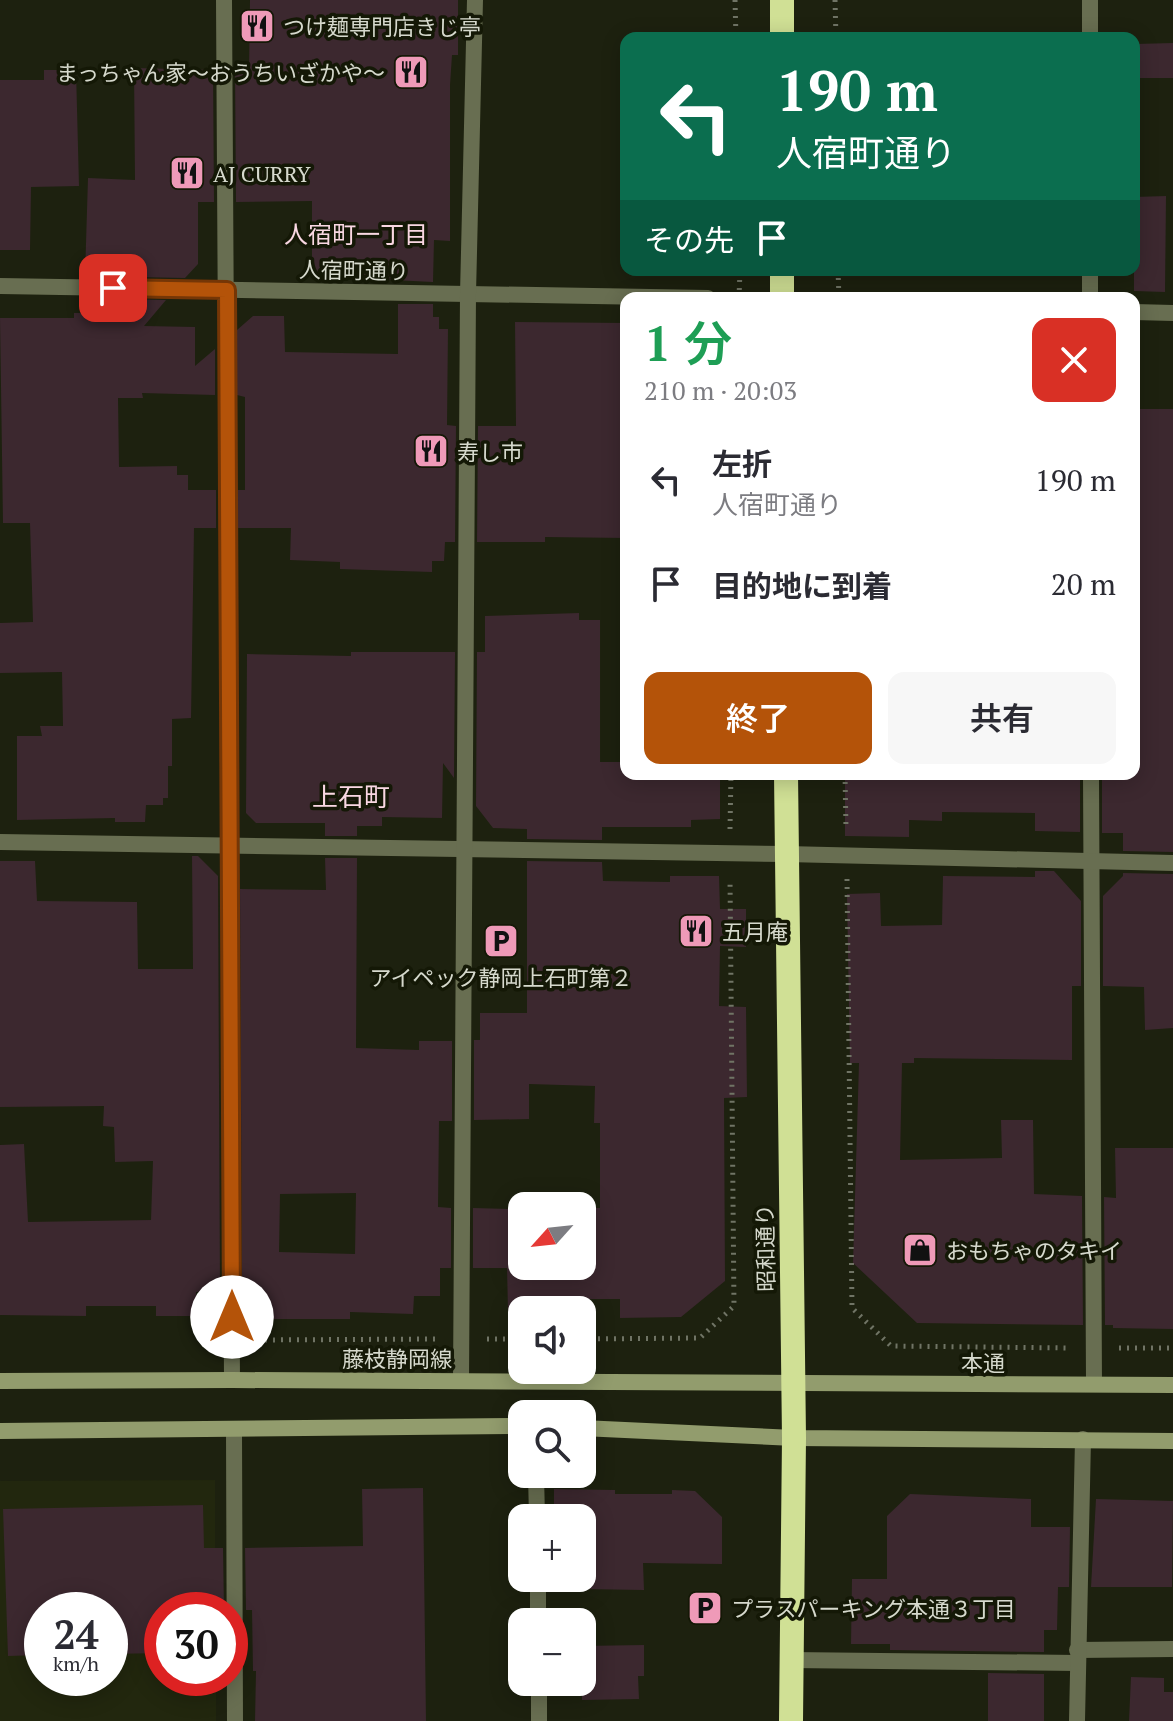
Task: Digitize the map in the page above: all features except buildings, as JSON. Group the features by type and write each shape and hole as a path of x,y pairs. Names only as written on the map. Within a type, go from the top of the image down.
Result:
{"highway":[{"path":"782,0 782,32"},
{"name":"昭和通り","path":"786,780 794,1438 791,1721"}],"main road":[{"name":"藤枝静岡線","path":"0,1381 793,1383"},
{"name":"本通","path":"793,1383 1173,1385"},
{"path":"0,1431 508,1426"},
{"path":"596,1429 794,1438 1173,1441"}],"street":[{"path":"224,0 232,1380"},
{"path":"461,1381 468,294 475,0"},
{"path":"1090,0 1090,32"},
{"name":"人宿町通り","path":"0,286 620,297"},
{"path":"1140,312 1173,313"},
{"path":"1091,780 1094,1384"},
{"path":"0,842 1173,863"},
{"path":"234,1431 235,1721"},
{"path":"1077,1721 1083,1439"},
{"path":"790,1660 1077,1656 1173,1649"},
{"path":"539,1696 539,1721"}],"path":[{"path":"735,0 736,32"},
{"path":"835,0 836,32"},
{"path":"596,1339 700,1338 734,1306 731,780"},
{"path":"845,780 852,1308 891,1346 1079,1348"},
{"path":"257,1340 444,1339"},
{"path":"475,1339 508,1339"},
{"path":"1110,1348 1173,1348"}],"shaded area":[{"path":"215,1480 215,1592 144,1592 144,1696 216,1696 216,1721 0,1721 0,1481"}],"place":[{"name":"つけ麺専門店きじ亭","path":"257,26"},
{"name":"まっちゃん家〜おうちいざかや〜","path":"411,72"},
{"name":"AJ CURRY","path":"187,173"},
{"name":"寿し市","path":"431,451"},
{"name":"五月庵","path":"696,931"},
{"name":"アイペック静岡上石町第２","path":"501,941"},
{"name":"おもちゃのタキイ","path":"920,1250"},
{"name":"プラスパーキング本通３丁目","path":"705,1608"}],"district":[{"name":"人宿町一丁目","path":"356,234"},
{"name":"上石町","path":"351,796"}],"route":[{"path":"113,288 227,290 232,1317"}]}
